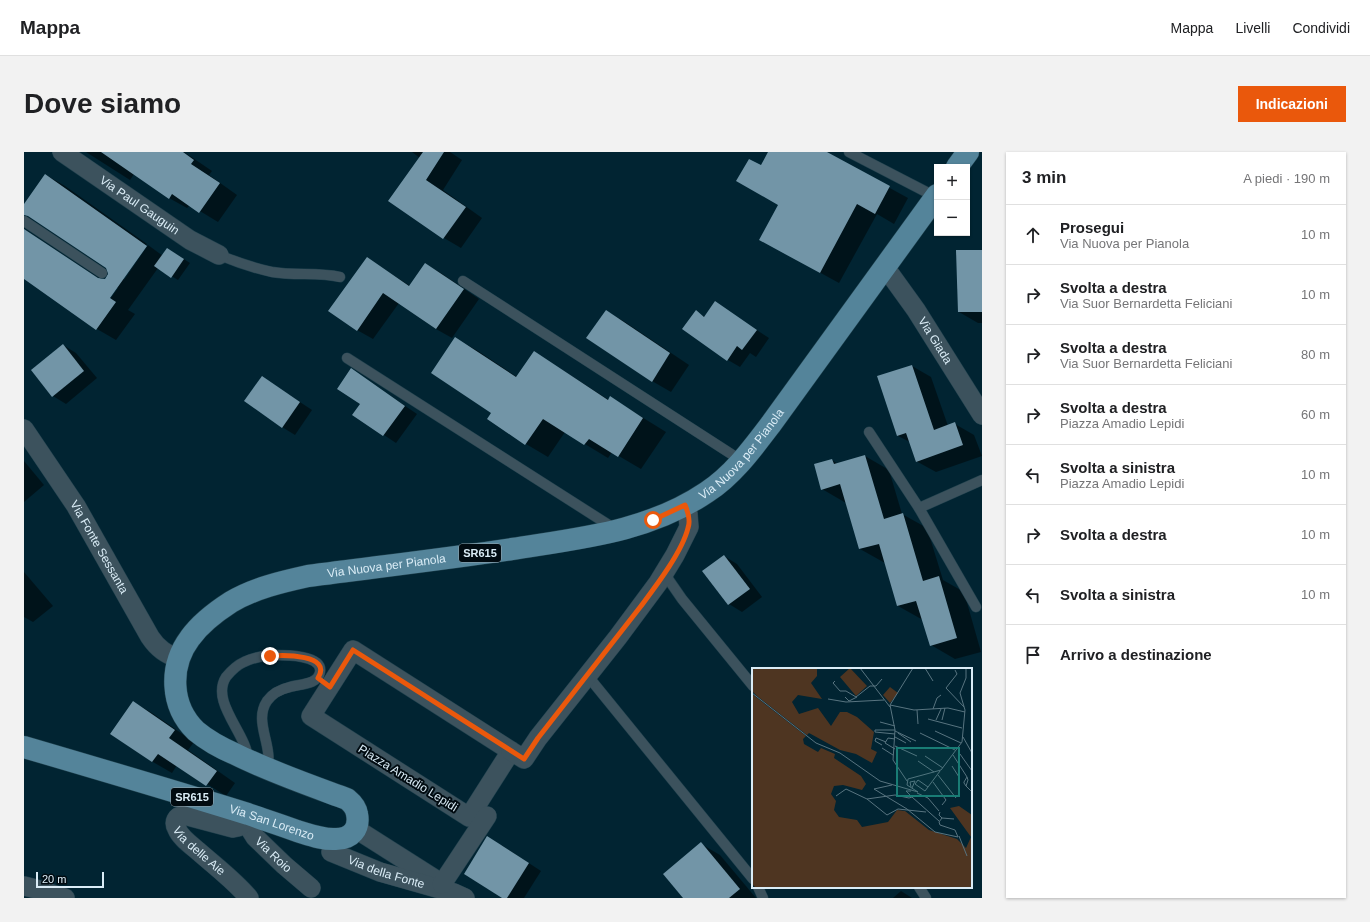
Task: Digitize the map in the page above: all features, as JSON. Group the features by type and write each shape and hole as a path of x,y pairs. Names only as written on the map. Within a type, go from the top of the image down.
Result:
{"main road":[{"path":"959,164 968,152"},
{"name":"Via Nuova per Pianola","path":"356,828 357,813 353,803 347,799 258,765 205,738 188,722 178,702 175,690 176,670 179,659 189,639 204,623 231,602 263,587 308,576 492,552 618,531 653,520 708,492 742,461 771,424 934,199"},
{"name":"Via San Lorenzo","path":"24,747 248,818 327,839 343,839 353,833 356,828"}],"street":[{"name":"Via Paul Gauguin","path":"62,152 190,240 219,255"},
{"name":"Via Giada","path":"886,267 916,310 982,415"},
{"name":"Via Fonte Sessanta","path":"24,429 76,506 150,637 164,653 179,659"},
{"path":"511,751 524,759 538,738 618,637 664,573 676,555 689,527 688,514 685,505"},
{"name":"Piazza Amadio Lepidi","path":"353,650 511,751 469,817 311,716 324,683 353,650"},
{"name":"Via delle Aie","path":"248,818 244,825 233,828 184,815 178,816 175,824 178,831 191,845 249,898"},
{"path":"356,828 453,892 487,816"},
{"name":"Via Roio","path":"248,818 250,832 284,865 311,888"},
{"name":"Via della Fonte","path":"332,852 380,872 453,892"},
{"path":"24,886 65,898"}],"lane":[{"path":"849,152 934,195"},
{"path":"24,221 102,273"},
{"path":"219,255 242,264 273,272 320,273 340,277"},
{"path":"463,281 742,461"},
{"path":"347,358 618,531"},
{"path":"869,432 919,508 976,607"},
{"path":"919,508 982,480"},
{"path":"664,573 694,614 752,685"},
{"path":"270,656 294,656 316,662 320,668 320,673 324,683 294,685 281,690 273,695 264,707 262,722 269,751 269,764 258,765 246,747 228,711 222,695 224,682 238,665 253,659 270,656"},
{"path":"587,675 752,878"},
{"path":"758,888 763,898"},
{"path":"921,888 926,898"}],"building":[{"path":"101,152 183,152 194,160 191,164 220,183 199,213 172,194 169,199"},
{"path":"423,152 444,152 426,180 466,207 443,239 388,201"},
{"path":"768,152 827,152 890,186 875,214 857,204 820,273 759,240 778,205 736,181 749,159 761,165"},
{"path":"45,174 147,246 110,298 116,302 96,330 24,279 24,229 98,278 105,279 108,274 106,268 28,216 24,215 24,204"},
{"path":"167,248 184,259 171,278 154,266"},
{"path":"956,250 982,250 982,312 958,312"},
{"path":"367,257 409,286 425,263 464,289 436,329 383,293 357,331 328,311"},
{"path":"715,301 757,330 742,350 737,346 727,361 682,329 696,310 704,317"},
{"path":"606,310 670,353 652,382 586,338"},
{"path":"455,337 516,377 534,351 608,400 610,396 643,418 618,457 589,439 584,445 543,419 525,445 487,419 491,413 431,373"},
{"path":"63,344 84,371 52,397 31,370"},
{"path":"912,365 934,430 955,422 963,445 916,462 906,433 897,436 877,376"},
{"path":"351,368 405,406 383,436 352,415 360,404 337,389"},
{"path":"262,376 300,402 282,428 244,401"},
{"path":"865,455 884,519 903,513 923,581 939,576 957,638 930,646 916,601 897,606 879,544 859,549 840,484 821,490 814,464 832,459 834,464"},
{"path":"724,555 750,589 728,605 702,571"},
{"path":"133,701 175,730 169,738 217,771 206,786 158,754 152,762 110,734"},
{"path":"487,836 529,863 507,898 502,898 464,874"},
{"path":"701,842 740,889 729,898 683,898 663,874"}],"route":[{"path":"270,656 287,655 302,657 316,662 320,668 318,678 330,687 353,650 524,759 538,738 618,637 658,583 676,555 689,527 688,514 685,505 653,520"}]}
